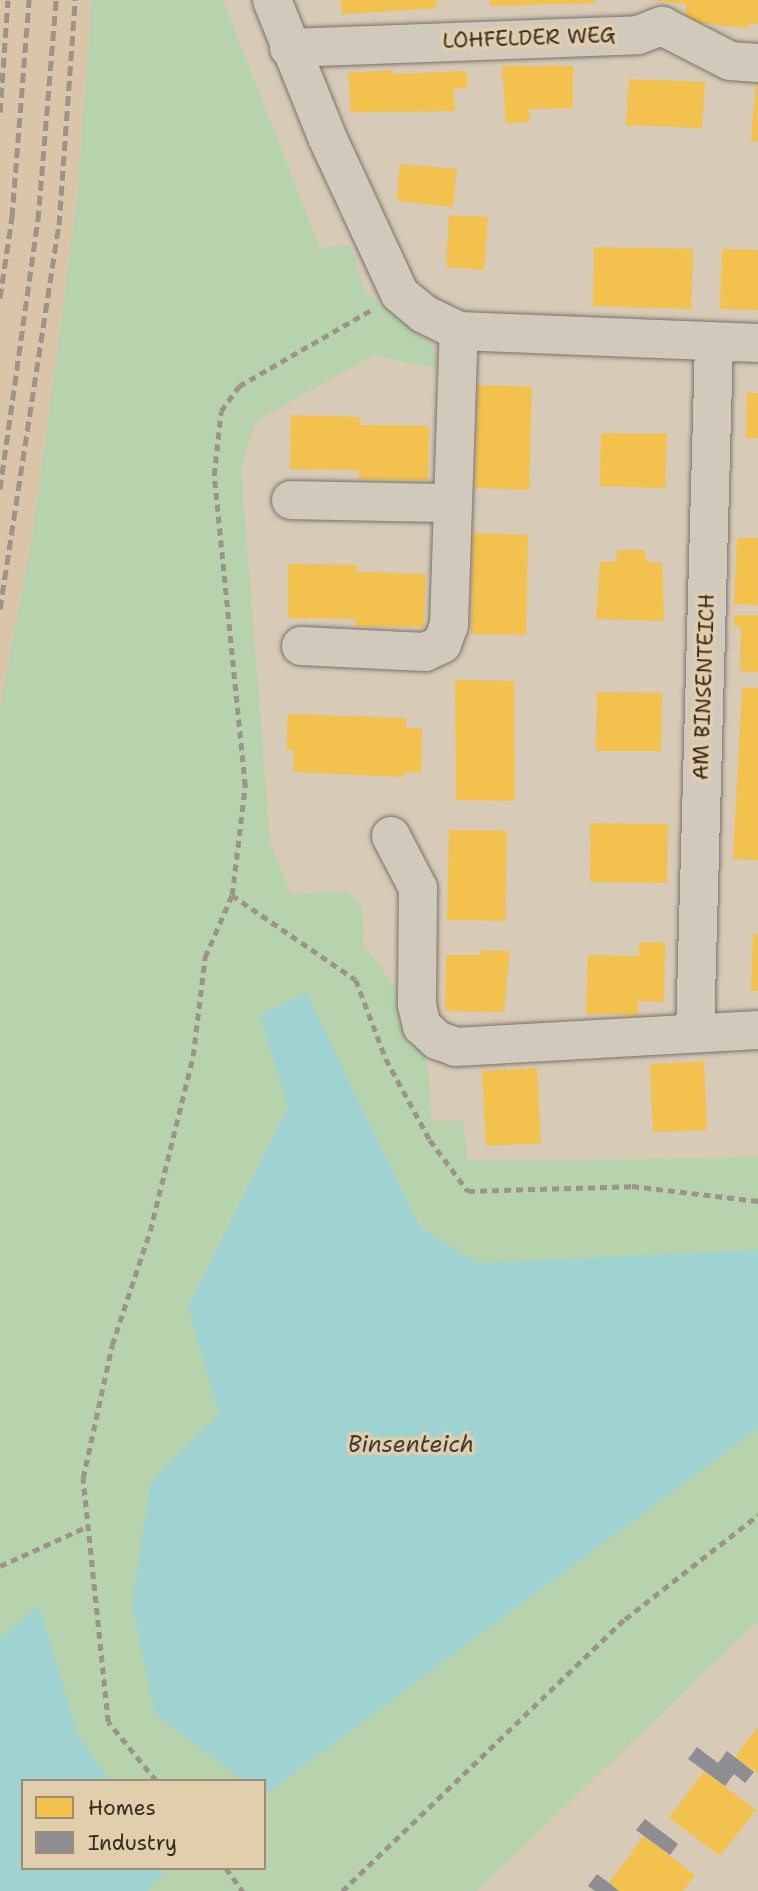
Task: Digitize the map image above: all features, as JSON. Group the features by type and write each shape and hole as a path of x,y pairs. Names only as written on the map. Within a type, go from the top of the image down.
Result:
{"street":[{"path":"272,0 289,48 400,294 424,314 459,331 758,343"},
{"name":"LOHFELDER WEG","path":"289,48 638,35 662,26 730,61 758,63"},
{"path":"302,646 425,652 442,644 449,625 459,331"},
{"name":"AM BINSENTEICH","path":"695,1033 714,342"},
{"path":"291,500 452,503"},
{"path":"391,836 418,888 416,1005 422,1026 437,1040 456,1047 758,1030"}],"path":[{"path":"154,1779 108,1722 83,1478 112,1345 150,1231 194,1056 205,957 232,895 245,786 214,475 220,411 239,386 400,294"},
{"path":"232,895 356,980 393,1071 430,1140 468,1191 632,1186 758,1201"},
{"path":"342,1891 625,1619 758,1515"},
{"path":"0,1566 88,1526"},
{"path":"227,1870 243,1891"}],"shaded area":[{"path":"0,0 92,0 76,208 33,532 0,708"}],"green space":[{"path":"92,0 223,0 320,248 350,245 365,292 437,348 436,368 374,355 256,421 241,467 270,842 291,894 346,891 361,904 364,945 395,986 428,1066 432,1121 463,1121 468,1161 758,1158 758,1250 478,1263 420,1228 306,992 260,1016 288,1107 188,1306 219,1414 151,1482 155,1714 241,1779 109,1779 78,1735 39,1607 0,1638 0,708 33,532 76,208"},
{"path":"758,1428 758,1621 477,1891 147,1891 166,1870 266,1870 266,1794"}],"water":[{"name":"Binsenteich","path":"306,992 420,1228 478,1263 758,1250 758,1428 266,1794 266,1779 241,1779 155,1714 132,1604 151,1482 219,1414 188,1307 288,1107 260,1016"},
{"path":"39,1606 78,1735 109,1779 21,1779 21,1870 166,1870 147,1891 0,1891 0,1638"}],"building: Homes":[{"path":"341,0 436,0 437,8 342,14"},
{"path":"490,0 596,0 596,3 490,6"},
{"path":"651,0 758,0 758,24 749,23 748,28 685,22 686,4"},
{"path":"502,66 573,66 573,108 529,109 530,122 506,123"},
{"path":"393,70 393,74 467,71 467,88 453,89 455,111 351,112 348,73"},
{"path":"629,79 705,82 702,128 626,125"},
{"path":"758,83 758,142 751,141"},
{"path":"400,164 457,169 453,207 397,201"},
{"path":"449,215 488,217 484,270 446,267"},
{"path":"594,247 693,249 691,309 593,306"},
{"path":"722,249 758,250 758,310 720,309"},
{"path":"478,385 532,387 529,490 475,488"},
{"path":"747,393 758,393 758,438 746,438"},
{"path":"291,415 360,417 360,425 429,426 428,480 359,479 359,470 290,469"},
{"path":"601,433 667,434 665,488 600,486"},
{"path":"473,533 528,535 526,635 471,634"},
{"path":"737,538 758,538 758,605 734,604"},
{"path":"618,550 644,550 647,562 662,563 664,621 596,619 600,562 615,562"},
{"path":"288,564 358,565 357,572 426,574 424,627 355,626 356,619 288,618"},
{"path":"734,615 758,615 758,672 740,671 741,627 734,627"},
{"path":"455,680 514,681 515,801 456,800"},
{"path":"742,688 758,688 758,860 733,859"},
{"path":"597,692 662,693 661,751 596,751"},
{"path":"288,714 406,718 406,728 422,728 421,773 405,772 405,777 293,772 294,750 286,748"},
{"path":"591,823 668,824 667,883 590,882"},
{"path":"449,830 507,831 505,921 447,920"},
{"path":"753,934 758,934 758,991 751,991"},
{"path":"639,942 665,943 664,1002 638,1001 638,1015 586,1014 588,955 639,956"},
{"path":"481,950 510,951 504,1012 445,1011 446,955 481,955"},
{"path":"704,1061 707,1130 653,1132 650,1064"},
{"path":"537,1068 541,1143 486,1146 482,1071"},
{"path":"758,1727 758,1774 735,1757"},
{"path":"704,1771 756,1810 720,1856 669,1818"},
{"path":"644,1836 695,1875 683,1891 619,1891 609,1883"}],"building: Industry":[{"path":"697,1747 718,1763 727,1751 754,1772 745,1783 734,1774 725,1786 688,1759"},
{"path":"645,1819 678,1844 670,1855 636,1830"},
{"path":"597,1874 619,1891 595,1891 588,1886"}],"railway":[{"path":"0,112 8,0"},
{"path":"0,298 12,217 29,0"},
{"path":"0,489 38,220 56,0"},
{"path":"0,609 59,225 75,0"}]}
